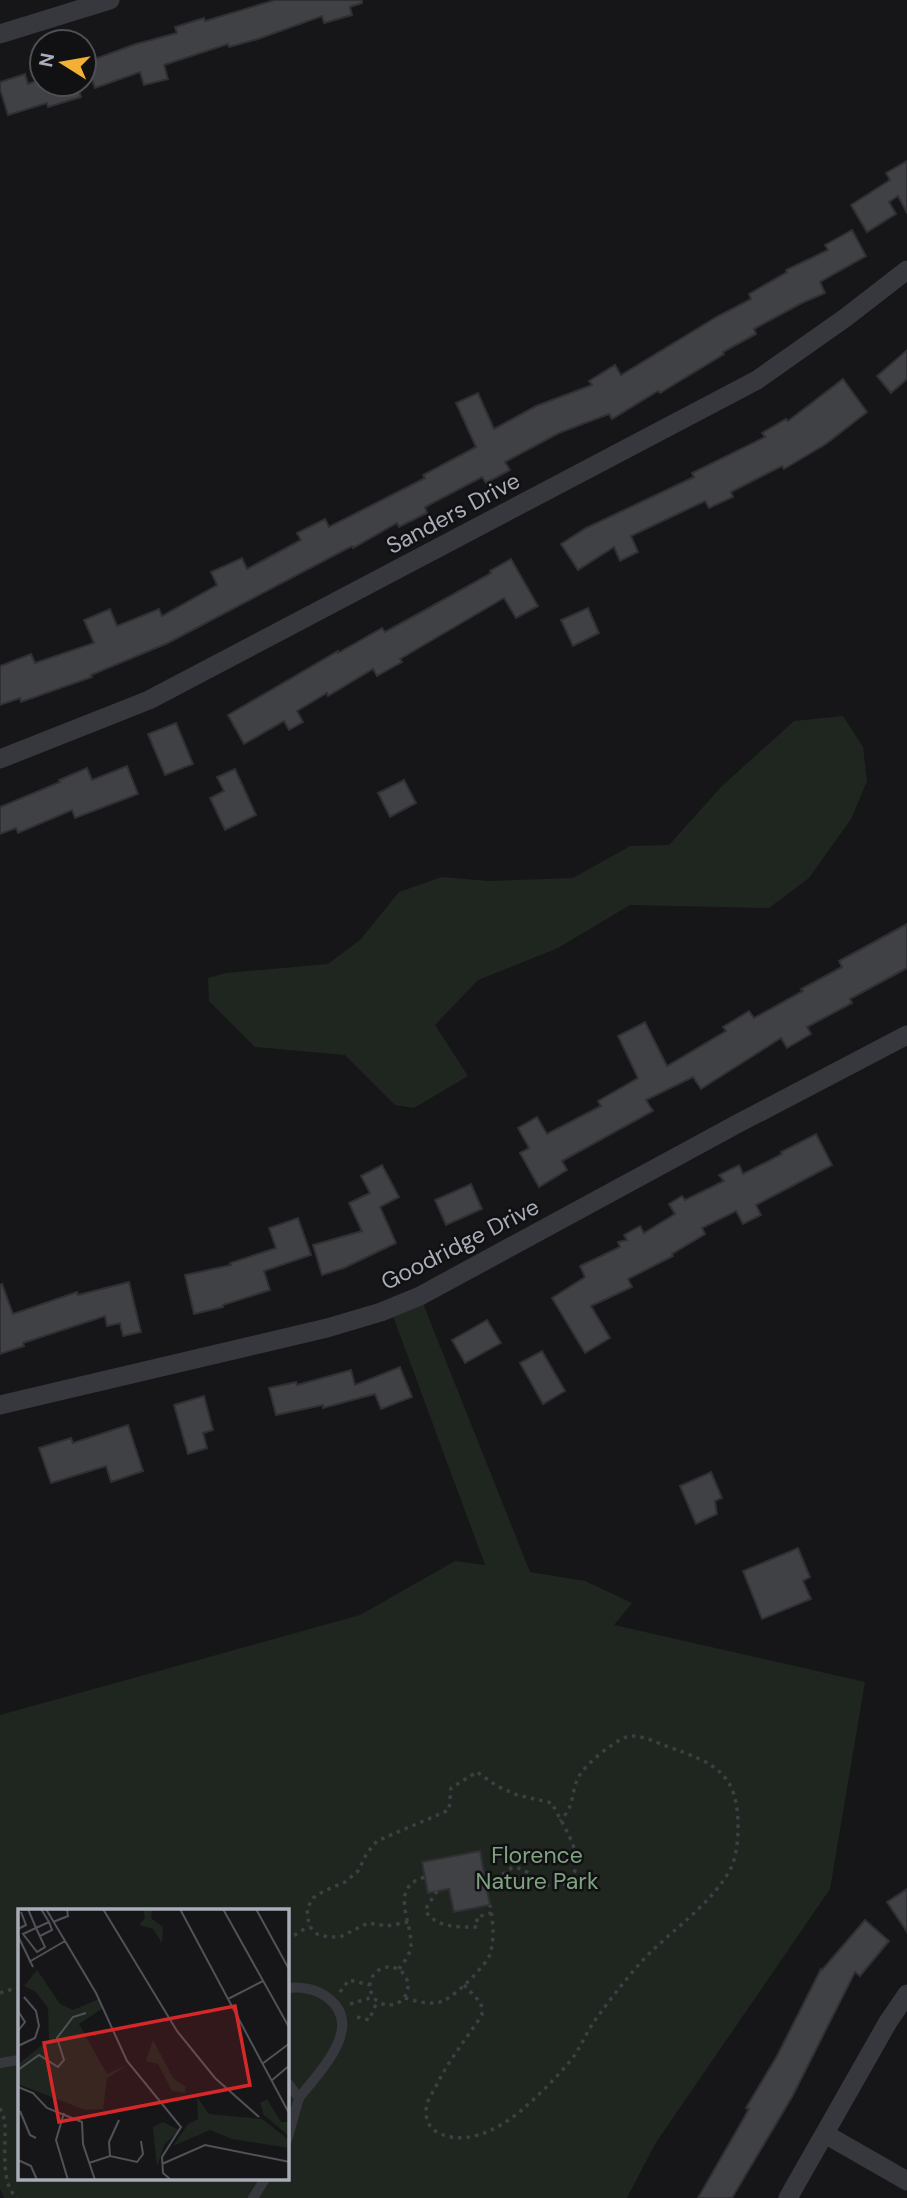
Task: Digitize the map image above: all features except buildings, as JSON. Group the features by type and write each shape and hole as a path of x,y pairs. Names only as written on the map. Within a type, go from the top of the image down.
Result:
{"street":[{"path":"0,34 110,0"},
{"name":"Sanders Drive","path":"0,759 149,700 757,380 907,270"},
{"name":"Goodridge Drive","path":"0,1405 327,1328 381,1312 420,1296 907,1035"},
{"path":"788,2198 888,2022 907,1994"},
{"path":"825,2134 907,2181"}],"lane":[{"path":"289,1988 301,1987 328,1998 338,2008 344,2024 338,2045 299,2098 289,2133"},
{"path":"0,2063 18,2060"},
{"path":"289,2085 299,2098"},
{"path":"253,2198 264,2180"}],"path":[{"path":"464,1985 481,2003 482,2015 447,2064 427,2105 426,2118 431,2129 444,2136 459,2139 487,2132 522,2110 572,2058 593,2024 642,1961 713,1894 731,1868 738,1840 738,1811 733,1788 718,1769 702,1759 629,1736 613,1744 586,1767 578,1779 568,1812 560,1821"},
{"path":"408,1922 387,1926 368,1923 340,1937 317,1934 309,1926 307,1909 313,1898 345,1882 358,1871 377,1841 449,1810 451,1788 477,1772 497,1786 517,1795 552,1803 575,1849 576,1866 572,1879 562,1886 538,1882 526,1869 513,1867 487,1888"},
{"path":"399,1969 412,1946 404,1903 405,1891 410,1883 425,1877"},
{"path":"437,1891 425,1910 430,1918 452,1927 477,1927 477,1917 491,1913"},
{"path":"405,1998 431,2003 444,2001 464,1985 489,1958 494,1932 490,1905"},
{"path":"289,1939 309,1926"},
{"path":"380,1969 399,1969 404,1973 409,1986 405,1998 395,2005 382,2005 373,1997 370,1985 374,1973 380,1969"},
{"path":"328,1998 339,1993 349,1980 370,1985"},
{"path":"0,1993 18,1987"},
{"path":"338,2008 373,1997"},
{"path":"344,2024 355,2017 369,2020 377,2002"},
{"path":"0,2108 5,2121 2,2177 12,2195 17,2198"}],"green space":[{"path":"843,716 863,747 867,781 851,819 809,878 769,908 630,905 558,948 478,980 435,1025 468,1076 414,1108 395,1105 345,1055 255,1047 209,1001 208,978 226,973 328,964 360,940 399,892 442,877 489,881 573,878 630,846 669,845 722,786 794,721"},
{"name":"Florence Nature Park","path":"420,1296 530,1572 585,1581 632,1603 614,1625 865,1682 830,1889 655,2144 627,2198 4,2198 0,2189 0,1715 360,1615 455,1561 485,1565 390,1308"}]}
